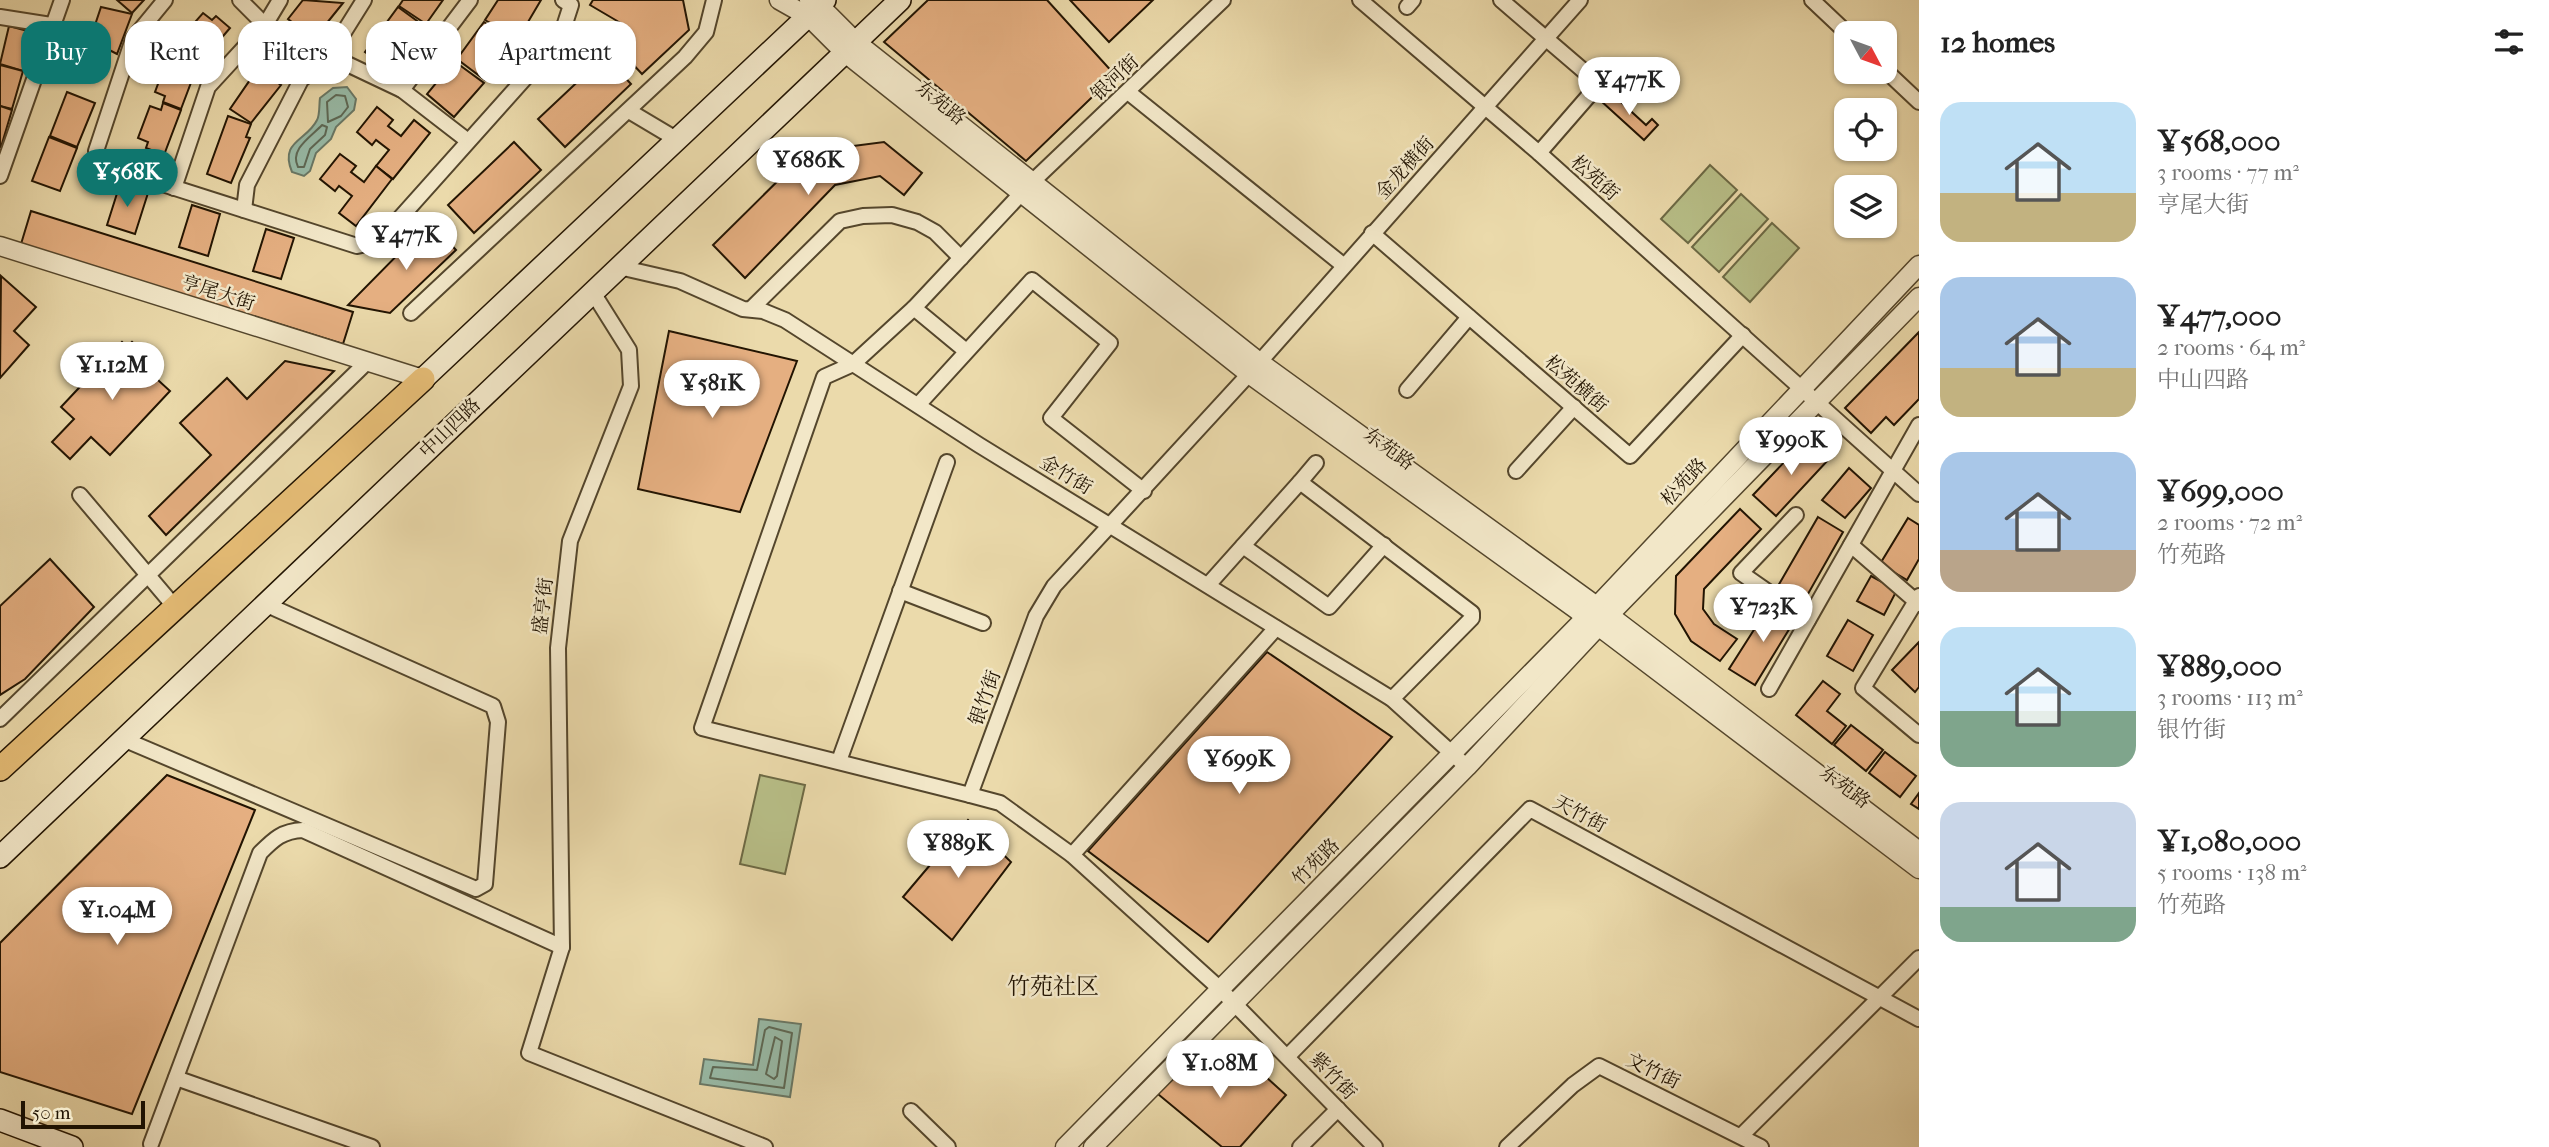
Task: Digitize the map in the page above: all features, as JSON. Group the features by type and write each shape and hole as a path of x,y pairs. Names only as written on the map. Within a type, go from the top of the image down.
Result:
{"main road":[{"name":"中山四路","path":"0,857 900,0"},
{"path":"0,769 423,379 816,6"},
{"path":"1,1123 72,1147"}],"street":[{"path":"53,21 62,0"},
{"path":"165,0 133,39 96,151 103,165 357,246 376,242 560,39 571,5 563,0"},
{"path":"240,0 261,21"},
{"path":"267,21 280,0"},
{"path":"351,21 364,0"},
{"path":"402,90 470,0"},
{"path":"411,313 685,57 706,32 714,0"},
{"name":"东苑路","path":"779,0 816,6 850,47 1254,368 1919,851"},
{"name":"银河街","path":"839,761 702,728 824,377 853,364 914,308 1026,188 1223,0"},
{"name":"松苑街","path":"1360,0 1539,153 1919,494"},
{"path":"1502,0 1599,84 1539,153"},
{"name":"金龙横街","path":"1254,368 1580,0"},
{"path":"1812,0 1834,21"},
{"path":"0,17 26,21"},
{"path":"174,188 208,87 238,54"},
{"path":"352,67 402,90 468,141"},
{"path":"1897,81 1919,102"},
{"path":"0,176 31,84"},
{"path":"244,210 247,185 299,84"},
{"path":"1128,92 1343,265"},
{"path":"629,111 676,139"},
{"path":"751,310 840,221 863,216 892,215 917,222 935,232 961,258"},
{"name":"松苑横街","path":"1372,233 1630,456 1742,335"},
{"name":"亨尾大街","path":"0,246 423,379"},
{"name":"松苑路","path":"1598,616 1801,387 1919,265"},
{"name":"金竹街","path":"619,267 680,281 722,301 785,320 1392,699 1466,767"},
{"path":"918,405 1032,280 1110,342 1051,418 1144,491"},
{"name":"盛亨街","path":"592,291 629,350 631,386 570,541 558,648 562,947 530,1053 765,1147"},
{"name":"松苑路","path":"1598,616 1818,401 1919,297"},
{"path":"914,308 966,351"},
{"path":"1407,390 1469,317"},
{"path":"0,719 367,362"},
{"name":"银竹街","path":"970,795 1036,616 1054,586 1254,368"},
{"path":"1516,471 1574,407"},
{"path":"1769,689 1895,472 1919,425"},
{"path":"947,462 839,761 1000,803 1072,855 1233,1002"},
{"path":"1208,585 1316,464"},
{"path":"1300,482 1468,608 1472,618 1392,699"},
{"path":"80,495 174,606"},
{"path":"1797,515 1741,573 1808,620"},
{"path":"1243,546 1329,607 1384,545"},
{"path":"1851,545 1918,600 1863,688 1919,735"},
{"path":"900,592 983,623"},
{"path":"123,739 476,889 485,884 498,722 494,706 265,604"},
{"name":"东苑路","path":"1598,616 1919,869"},
{"name":"竹苑路","path":"1065,1147 1452,754 1598,616"},
{"name":"竹苑路","path":"1093,1147 1466,767 1598,616"},
{"path":"1072,855 1276,628"},
{"name":"天竹街","path":"1288,1056 1530,808 1919,1019"},
{"path":"151,1144 260,853 276,836 289,830 303,830 562,947"},
{"path":"1741,1136 1919,958"},
{"name":"紫竹街","path":"1233,1002 1376,1147"},
{"name":"文竹街","path":"1507,1147 1573,1085 1599,1066 1761,1147"},
{"path":"176,1078 372,1147"},
{"path":"1300,1147 1338,1109"},
{"path":"911,1111 948,1147"}],"green space":[{"path":"1710,165 1737,190 1688,243 1661,219"},
{"path":"1741,194 1768,219 1719,272 1692,247"},
{"path":"1772,223 1799,248 1750,302 1723,277"},
{"path":"760,775 805,785 785,874 740,864"}],"water":[{"path":"347,87 356,99 354,110 336,127 331,139 316,153 310,171 304,176 292,172 289,154 296,142 317,120 320,98 333,88"},
{"path":"759,1019 801,1024 790,1097 700,1084 704,1059 753,1065"}],"building":[{"path":"117,0 144,0 132,13"},
{"path":"303,0 343,3 328,21 288,19"},
{"path":"403,0 443,0 428,21 422,21 399,6"},
{"path":"498,0 541,0 529,21 485,20"},
{"path":"593,0 683,0 689,30 642,74 636,68 636,21 617,21 590,5"},
{"path":"928,0 1047,0 1115,75 1026,161 884,42"},
{"path":"1070,0 1153,0 1109,42"},
{"path":"101,7 132,14 129,21 125,21 125,33 117,54 111,51 111,21 96,21"},
{"path":"398,7 417,21 388,21"},
{"path":"203,13 212,20 216,16 222,21 196,21"},
{"path":"224,23 230,28 224,35"},
{"path":"9,26 21,29 21,70 0,64"},
{"path":"475,34 475,72 461,62 461,54"},
{"path":"0,65 21,70 12,109 0,106"},
{"path":"461,66 475,76 475,84 483,84 454,117 427,94 435,84 461,84"},
{"path":"158,84 190,84 181,109 163,102 165,96 155,92"},
{"path":"247,84 281,85 251,123 230,109"},
{"path":"575,84 631,84 565,147 538,119"},
{"path":"67,92 95,103 77,147 50,136"},
{"path":"1610,92 1646,125 1652,119 1658,125 1644,140 1601,101"},
{"path":"163,103 181,110 164,155 146,148 148,142 138,138 150,106 161,110"},
{"path":"0,106 12,110 1,147 0,147"},
{"path":"377,107 393,120 388,126 401,136 414,120 430,133 393,179 376,166 389,150 376,140 372,145 357,132"},
{"path":"228,116 251,124 246,137 250,138 231,183 207,174"},
{"path":"49,137 77,148 60,191 32,181"},
{"path":"514,142 541,170 474,233 448,205"},
{"path":"884,142 922,173 904,195 880,176 835,185 745,278 713,245 807,152"},
{"path":"340,154 356,166 351,172 364,182 376,166 392,179 356,226 339,213 352,196 339,186 335,191 320,179"},
{"path":"120,184 148,193 135,234 107,225"},
{"path":"192,205 220,214 208,256 179,247"},
{"path":"31,211 353,312 343,344 21,244"},
{"path":"430,222 456,250 390,313 348,305"},
{"path":"266,229 294,238 281,279 253,271"},
{"path":"1,276 36,307 14,331 29,345 0,378"},
{"path":"669,331 797,361 740,512 638,489"},
{"path":"1919,332 1919,399 1894,425 1886,417 1871,433 1845,408"},
{"path":"122,342 127,347 132,342 154,363 147,370 170,391 110,455 91,437 70,459 52,442 74,419 61,407"},
{"path":"285,361 334,371 166,535 149,516 211,455 180,423 227,378 247,399"},
{"path":"1807,438 1829,459 1776,516 1753,495"},
{"path":"1849,468 1871,488 1845,518 1822,500"},
{"path":"1740,509 1761,529 1704,589 1703,609 1714,624 1737,639 1720,661 1691,641 1675,614 1676,576"},
{"path":"1818,517 1843,532 1804,601 1778,586"},
{"path":"1908,518 1919,525 1919,559 1907,580 1880,564"},
{"path":"50,559 94,607 25,679 0,695 0,606"},
{"path":"1871,576 1897,590 1884,615 1857,601"},
{"path":"1771,603 1796,618 1755,685 1729,669"},
{"path":"1848,620 1873,635 1853,671 1827,656"},
{"path":"1919,642 1919,687 1915,692 1892,670"},
{"path":"1267,652 1392,737 1208,942 1088,851"},
{"path":"1823,681 1840,694 1827,711 1846,726 1832,744 1796,715"},
{"path":"1851,725 1883,750 1866,771 1834,745"},
{"path":"1885,752 1916,776 1900,797 1869,773"},
{"path":"167,775 255,810 132,1114 0,1072 0,943"},
{"path":"1919,793 1919,809 1911,804"},
{"path":"968,820 1011,862 952,940 903,897"},
{"path":"1173,1058 1192,1076 1225,1077 1245,1058 1286,1095 1240,1147 1222,1147 1147,1085"}],"district":[{"name":"竹苑社区","path":"1053,986"}]}
